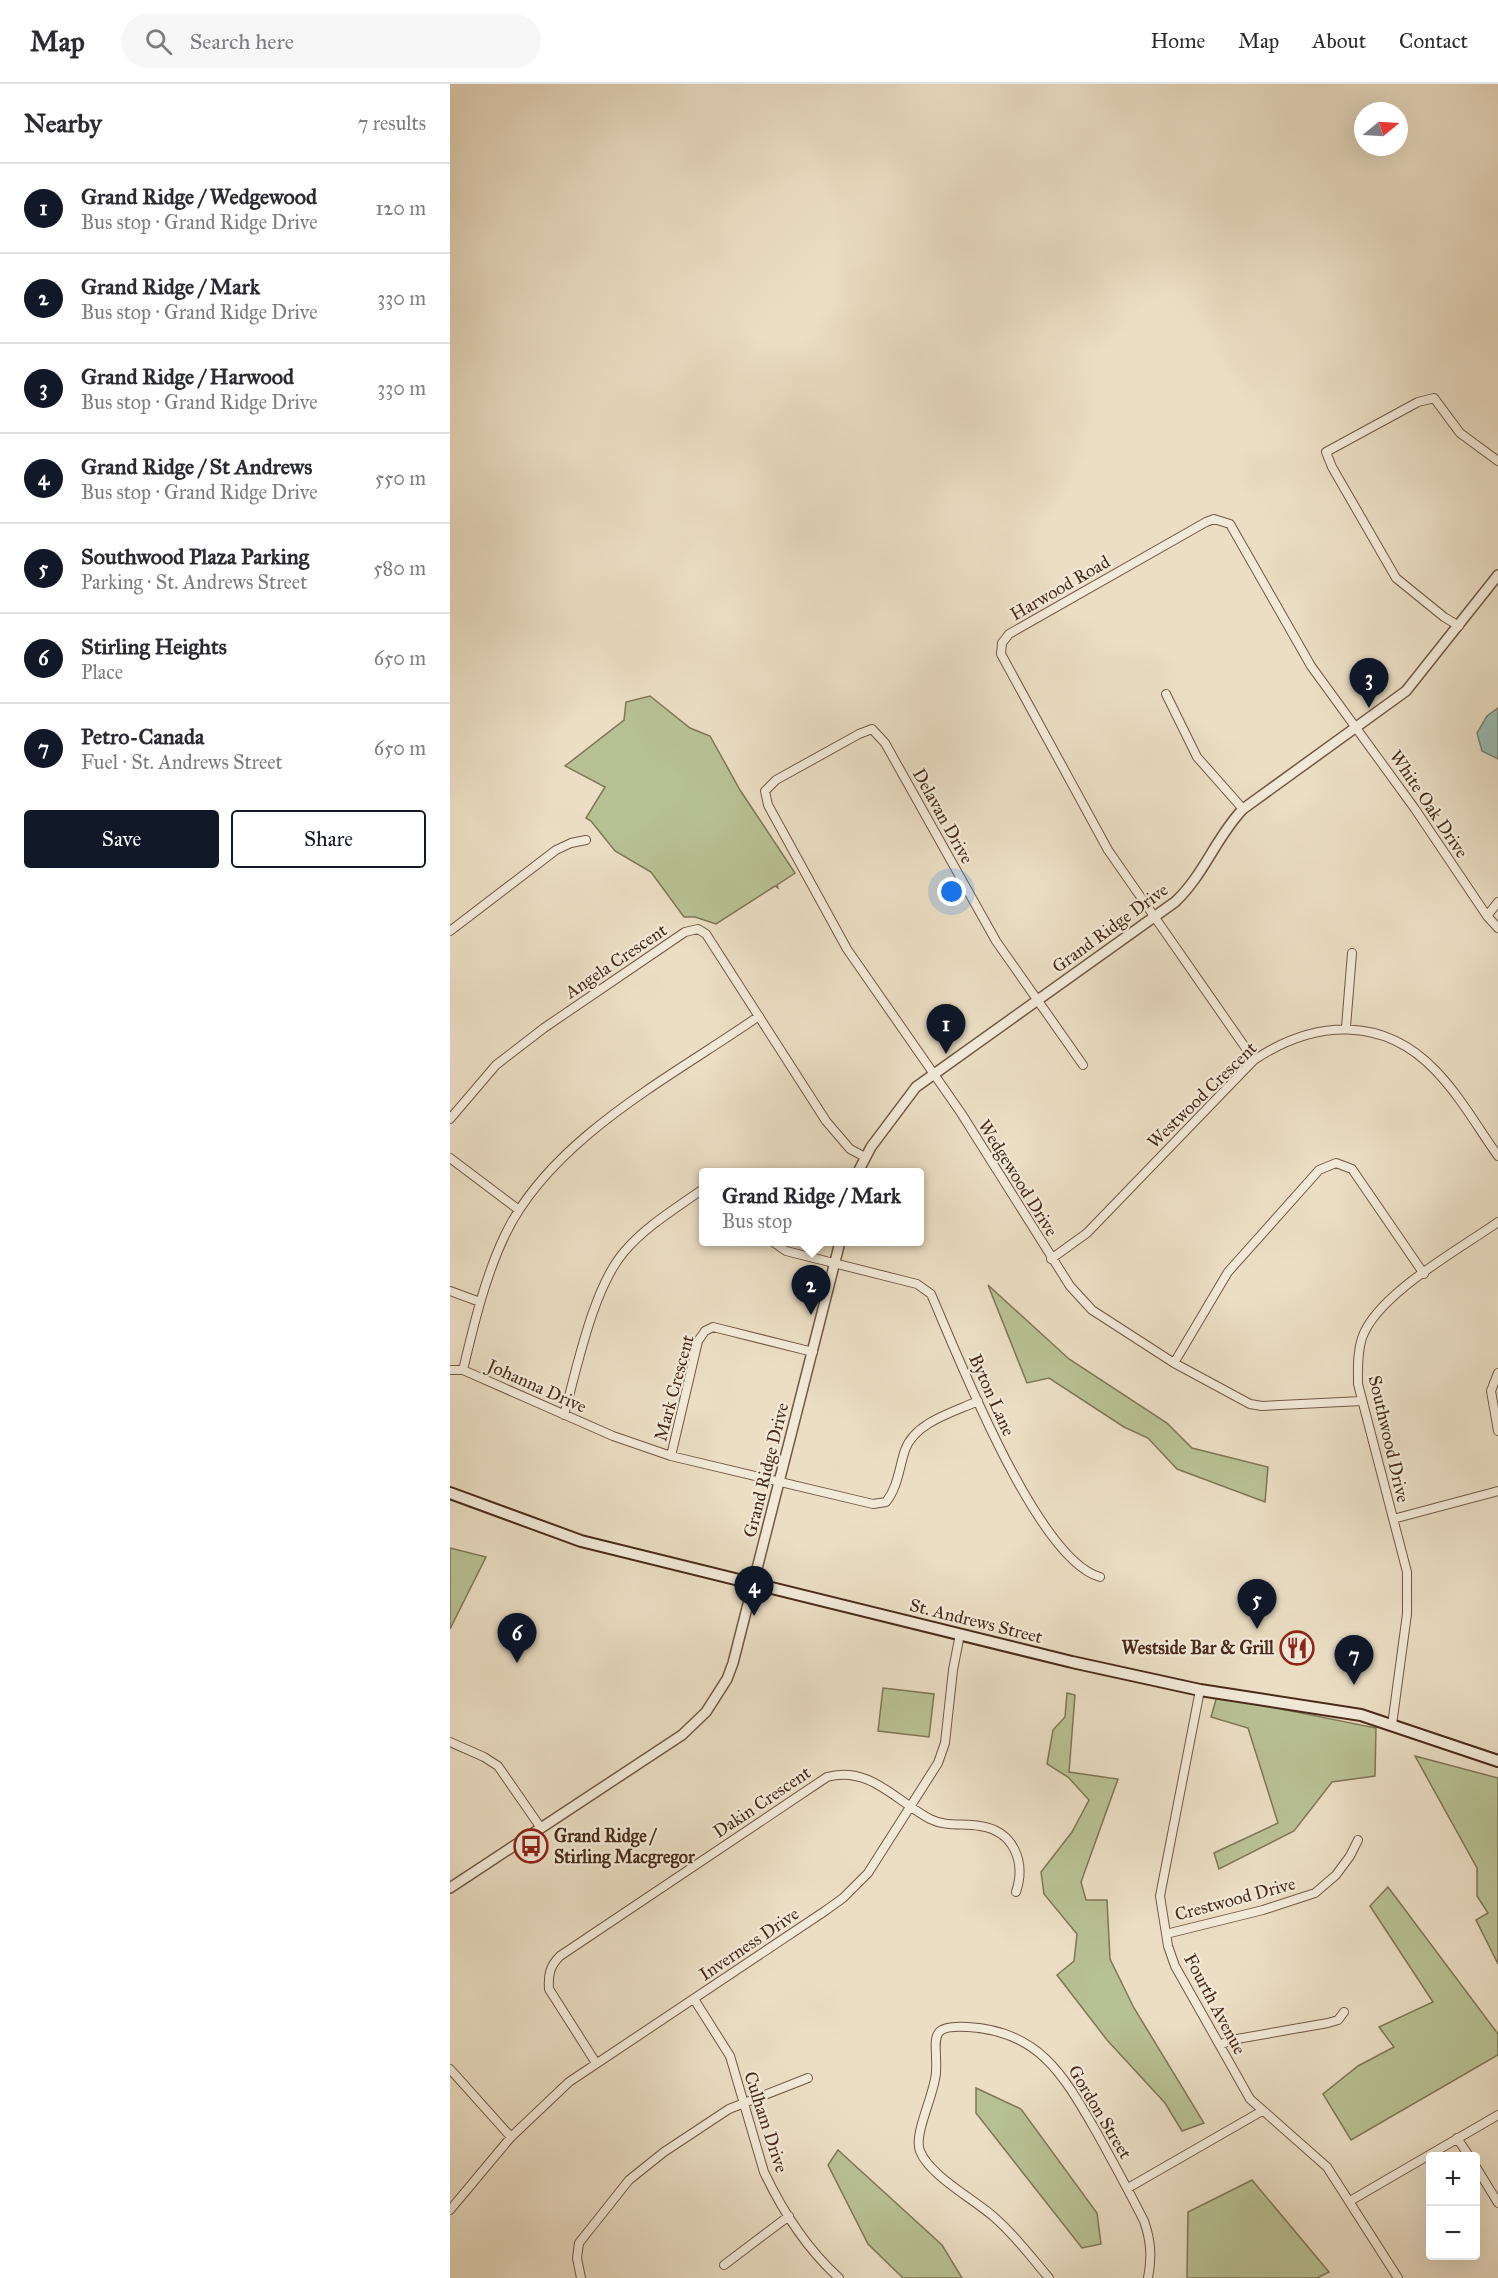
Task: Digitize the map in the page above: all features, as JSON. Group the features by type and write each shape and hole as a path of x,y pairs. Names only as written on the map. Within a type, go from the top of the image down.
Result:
{"main road":[{"name":"St. Andrews Street","path":"450,1493 581,1541 1072,1662 1200,1690 1316,1706 1392,1725 1498,1761"}],"street":[{"path":"1459,626 1444,617 1396,578 1326,452 1418,402 1434,398 1461,433 1498,460"},
{"name":"Harwood Road","path":"1254,1060 1108,850 1001,654 1002,643 1009,634 1206,522 1223,520 1235,531 1311,666 1356,727"},
{"name":"Grand Ridge Drive","path":"860,1168 865,1157 908,1095 934,1074 1154,919 1181,897 1195,880 1227,826 1243,809 1413,683 1498,575"},
{"path":"1166,694 1197,757 1243,809"},
{"name":"White Oak Drive","path":"1356,727 1487,916 1498,928"},
{"name":"Delavan Drive","path":"768,805 765,791 776,780 872,729 885,743 996,941 1083,1065"},
{"name":"Wedgewood Drive","path":"768,805 847,949 934,1074 1051,1259 1092,1310 1174,1363 1250,1404 1262,1406 1362,1401"},
{"path":"450,931 556,850 571,843 586,840"},
{"path":"1487,916 1498,902"},
{"name":"Angela Crescent","path":"450,1119 496,1065 554,1022 693,929 706,934 826,1121 850,1149 865,1157"},
{"path":"1346,1027 1352,953"},
{"name":"Johanna Drive","path":"759,1016 617,1113 575,1145 544,1178 519,1210 505,1234 480,1302 463,1370 613,1437 671,1456 873,1504 886,1503 894,1492 906,1447 915,1434 933,1421 978,1401"},
{"name":"Westwood Crescent","path":"1051,1259 1087,1233 1254,1060 1296,1037 1346,1027 1390,1038 1415,1052 1453,1091 1498,1156"},
{"path":"450,1158 519,1210"},
{"path":"1174,1363 1228,1272 1319,1170 1336,1162 1352,1169 1424,1274"},
{"path":"564,1415 602,1287 623,1253 650,1226 699,1192"},
{"name":"Southwood Drive","path":"1392,1725 1409,1594 1407,1572 1358,1384 1358,1360 1362,1337 1383,1306 1498,1222"},
{"name":"Byton Lane","path":"779,1246 786,1251 924,1288 931,1294 1012,1475 1062,1549 1078,1568 1100,1577"},
{"name":"Grand Ridge Drive","path":"450,1888 662,1749 706,1712 727,1679 754,1583 839,1246"},
{"path":"450,1291 480,1302"},
{"name":"Mark Crescent","path":"671,1456 698,1341 705,1331 713,1327 813,1352"},
{"path":"450,1370 463,1370"},
{"path":"1498,1373 1492,1382 1491,1400 1498,1431"},
{"path":"1393,1519 1498,1491"},
{"name":"Inverness Drive","path":"450,2210 511,2137 569,2082 843,1898 868,1873 912,1806 942,1753 960,1634"},
{"name":"Fourth Avenue","path":"1200,1690 1160,1896 1166,1934 1175,1966 1250,2099 1327,2167 1398,2278"},
{"path":"450,1742 484,1756 498,1766 541,1828"},
{"name":"Dakin Crescent","path":"596,2062 549,1989 548,1975 552,1964 560,1956 827,1777 840,1773 861,1776 938,1822 982,1826 1005,1837 1017,1852 1019,1861 1020,1872 1016,1892"},
{"name":"Crestwood Drive","path":"1166,1934 1263,1910 1315,1893 1336,1875 1358,1840"},
{"name":"Culham Drive","path":"694,1999 724,2044 764,2172 789,2216 814,2252 839,2278"},
{"path":"1220,2045 1231,2040 1328,2023 1338,2019 1344,2012"},
{"name":"Gordon Street","path":"1049,2278 1014,2236 994,2217 926,2163 919,2149 919,2137 934,2091 935,2039 940,2029 949,2026 999,2030 1017,2038 1049,2060 1068,2083 1128,2188 1150,2237 1151,2259 1148,2278"},
{"path":"450,2069 511,2137"},
{"path":"581,2278 577,2258 579,2243 629,2180 664,2152 729,2109 808,2078"},
{"path":"1128,2188 1262,2111"},
{"path":"1350,2201 1498,2115"},
{"path":"1457,2138 1466,2152"},
{"path":"1480,2174 1498,2203"},
{"path":"724,2265 789,2216"}],"green space":[{"path":"650,696 690,728 710,736 740,790 795,873 777,885 778,888 775,886 716,924 695,917 684,917 651,872 615,851 586,818 605,787 565,766 624,720 626,702"},
{"path":"988,1285 1069,1359 1167,1423 1192,1448 1268,1467 1265,1502 1177,1469 1148,1438 1124,1427 1049,1378 1027,1383"},
{"path":"450,1548 486,1557 450,1629"},
{"path":"883,1688 934,1694 929,1737 878,1731"},
{"path":"1067,1693 1075,1695 1069,1772 1118,1779 1081,1882 1086,1900 1107,1900 1110,1959 1134,2008 1204,2123 1182,2131 1165,2103 1107,2040 1057,1975 1074,1961 1077,1934 1044,1894 1041,1872 1072,1832 1089,1800 1068,1777 1047,1764 1053,1730 1065,1717"},
{"path":"1217,1696 1376,1728 1375,1776 1332,1782 1294,1831 1219,1869 1214,1853 1278,1823 1248,1728 1211,1717"},
{"path":"1415,1756 1498,1778 1498,1964 1476,1920 1488,1913 1477,1896 1477,1868"},
{"path":"1388,1887 1498,2034 1498,2055 1351,2140 1323,2094 1358,2066 1394,2047 1379,2027 1433,2002 1370,1906"},
{"path":"976,2088 1021,2109 1097,2213 1101,2244 1082,2248 976,2113"},
{"path":"838,2150 942,2245 962,2278 903,2278 868,2244 828,2165"},
{"path":"1252,2180 1329,2272 1317,2278 1187,2278 1188,2212"}],"water":[{"path":"1498,708 1498,759 1482,751 1477,733 1487,716"}],"place":[{"name":"Grand Ridge / Harwood","path":"1369,708"},
{"name":"Grand Ridge / Wedgewood","path":"946,1054"},
{"name":"Grand Ridge / Mark","path":"811,1315"},
{"name":"Grand Ridge / St Andrews","path":"754,1616"},
{"name":"Southwood Plaza Parking","path":"1257,1629"},
{"name":"Westside Bar & Grill","path":"1297,1648"},
{"name":"Stirling Heights","path":"517,1663"},
{"name":"Petro-Canada","path":"1354,1685"},
{"name":"Grand Ridge / Stirling Macgregor","path":"531,1846"}]}
